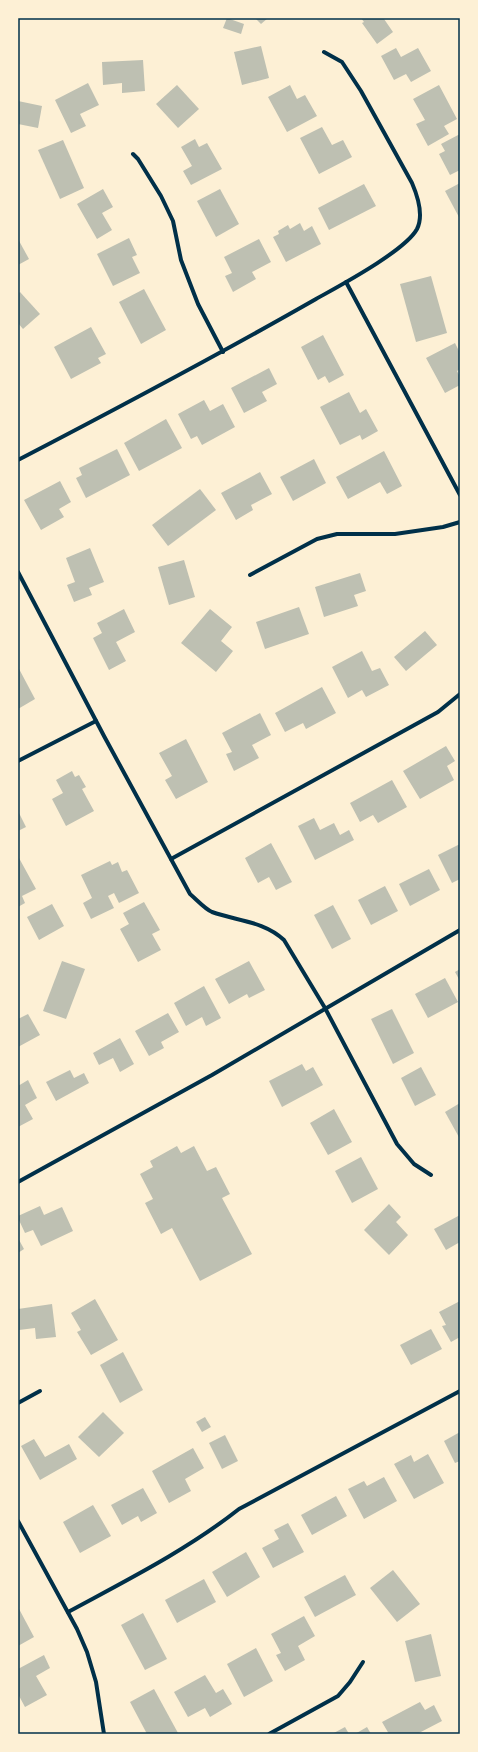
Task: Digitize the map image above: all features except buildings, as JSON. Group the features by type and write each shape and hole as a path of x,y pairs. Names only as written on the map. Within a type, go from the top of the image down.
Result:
{"street":[{"path":"18,460 223,352 346,282 385,257 409,238 416,230 420,219 419,198 412,183 342,62 324,52"},
{"path":"133,154 138,159 161,196 173,220 181,260 198,304 223,352"},
{"path":"346,282 460,495"},
{"path":"250,575 317,539 337,534 395,534 443,527 460,522"},
{"path":"18,572 96,721 190,894 211,911 264,926 280,936 288,946 325,1008 397,1144 414,1164 431,1175"},
{"path":"171,859 438,712 460,694"},
{"path":"18,761 96,721"},
{"path":"18,1182 212,1075 460,930"},
{"path":"18,1403 40,1391"},
{"path":"68,1612 181,1550 240,1509 460,1391"},
{"path":"18,1521 68,1612 88,1652 96,1682 104,1734"},
{"path":"269,1734 338,1696 350,1682 363,1662"}]}
